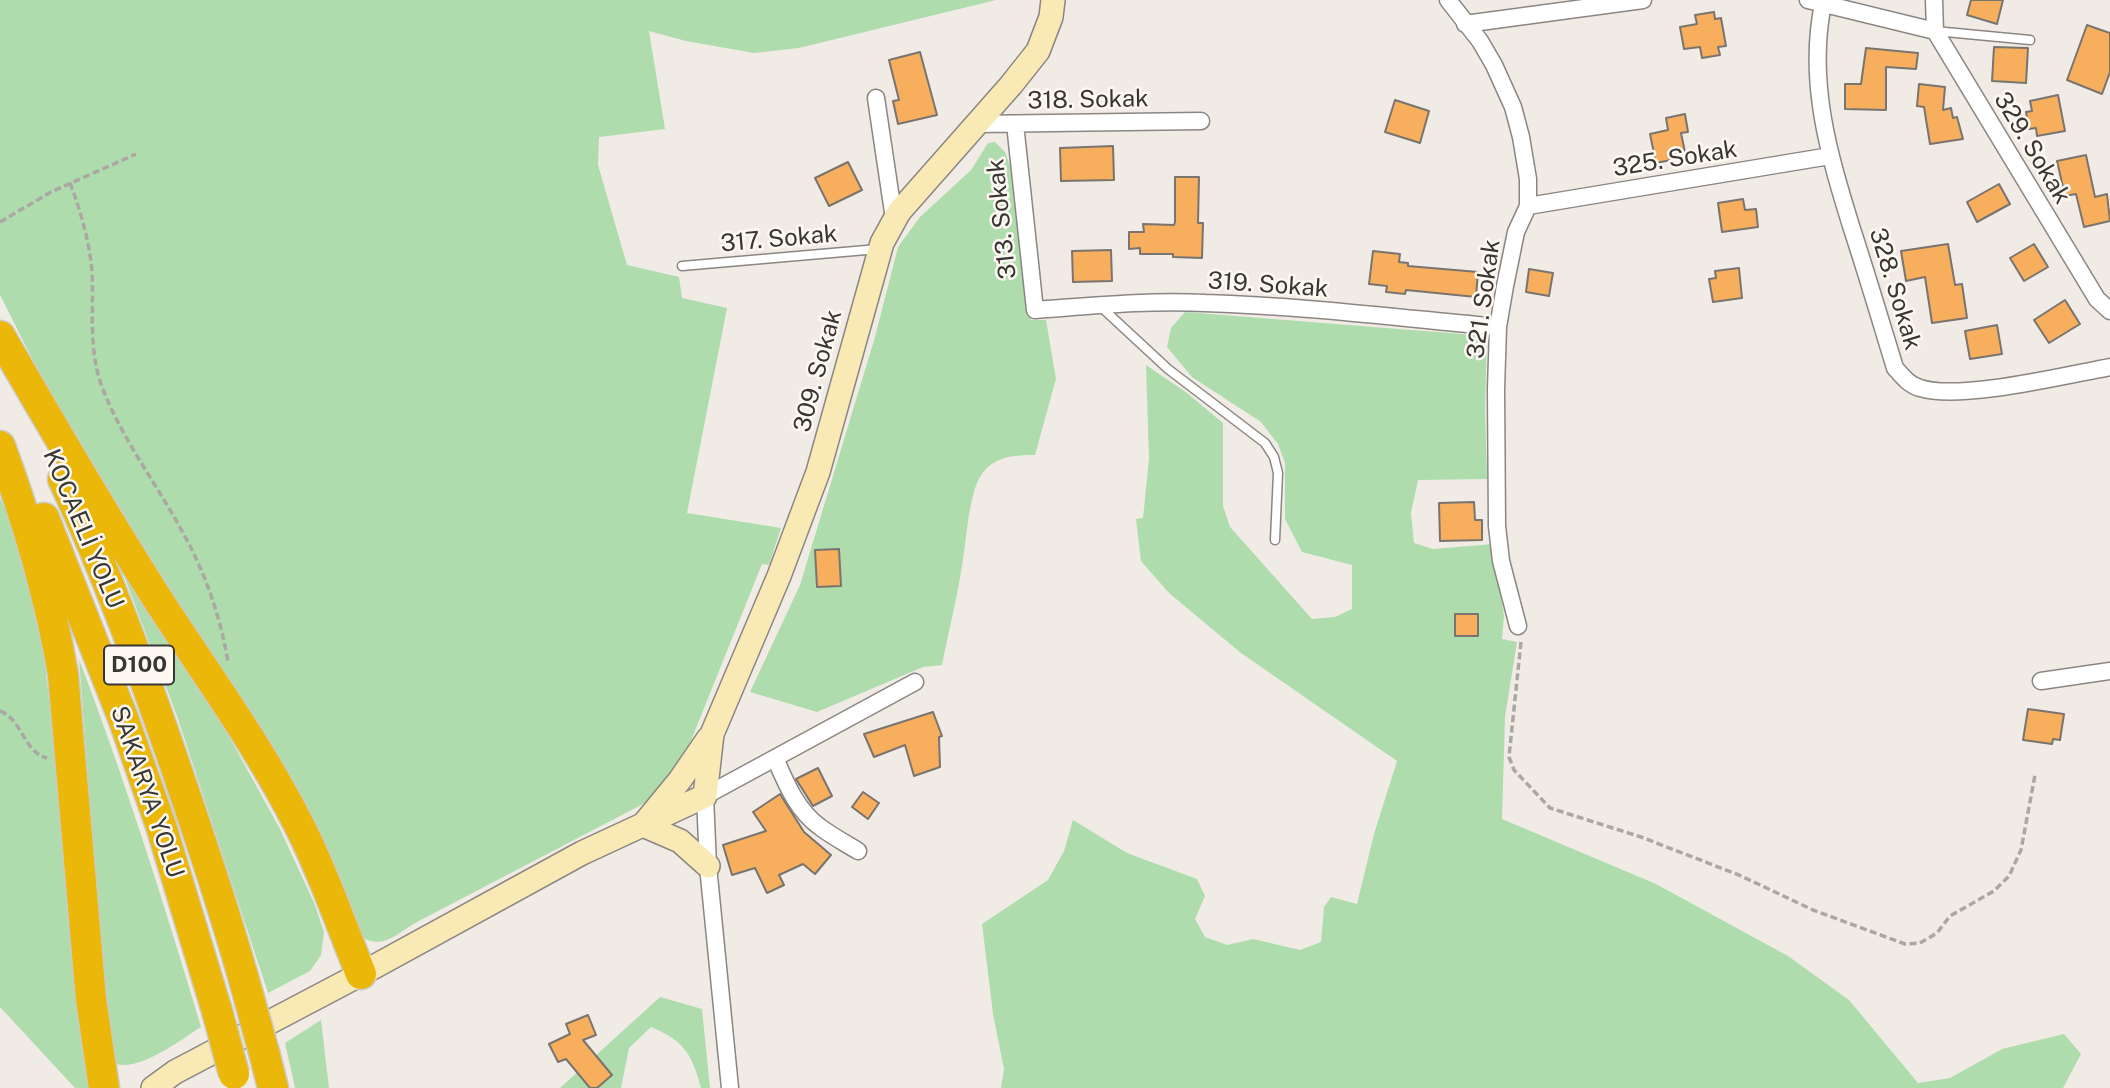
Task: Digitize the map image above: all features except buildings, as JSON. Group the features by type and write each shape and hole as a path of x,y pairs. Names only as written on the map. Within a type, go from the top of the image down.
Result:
{"highway":[{"path":"0,336 102,513 277,785 305,838 361,974"},
{"name":"KOCAELİ YOLU","path":"0,342 73,499 124,625 229,926 273,1088"},
{"name":"SAKARYA YOLU","path":"0,422 85,617 123,718 161,826 236,1081"},
{"path":"0,446 37,553 64,674 91,999 104,1088"}],"street":[{"name":"309. Sokak","path":"705,796 712,734 779,576 818,472 880,249 894,219 1038,51 1051,17 1053,0"},
{"name":"321. Sokak","path":"1448,0 1480,41 1513,107 1528,179 1528,206 1510,253 1498,327 1496,389 1497,526 1506,586 1518,626"},
{"path":"1465,24 1643,0"},
{"name":"329. Sokak","path":"1934,0 1935,31 2097,299 2110,311"},
{"path":"1816,2 1935,31"},
{"name":"328. Sokak","path":"1816,2 1820,109 1830,156 1895,368 1908,383 1921,389 1941,392 1967,391 2110,367"},
{"path":"876,99 894,219"},
{"name":"318. Sokak","path":"977,124 1201,121"},
{"name":"313. Sokak","path":"1015,124 1034,310"},
{"name":"325. Sokak","path":"1528,206 1830,156"},
{"name":"319. Sokak","path":"1034,310 1203,302 1289,307 1498,327"},
{"path":"2041,681 2110,671"},
{"path":"153,1088 175,1072 582,853 705,796 915,682"},
{"path":"643,825 680,780 712,734"},
{"path":"775,758 804,813 818,827 858,850"},
{"path":"705,796 708,866 730,1088"},
{"path":"643,825 680,841 708,866"}],"lane":[{"path":"1935,31 2030,40"},
{"name":"317. Sokak","path":"682,266 880,249"},
{"path":"1100,306 1168,369 1265,443 1275,457 1278,473 1275,540"}],"path":[{"path":"0,222 70,183 136,154"},
{"path":"70,183 88,237 92,270 94,359 100,378 127,440 182,531 199,565 223,632 228,664"},
{"path":"1518,626 1522,643 1509,757 1514,771 1550,808 1641,837 1739,875 1813,909 1905,944 1920,943 1937,933 1950,916 1994,891 2009,876 2021,850 2035,775"},
{"path":"0,711 19,726 31,748 40,757 73,764"}],"green space":[{"path":"0,0 996,0 799,48 754,53 686,41 649,31 665,129 599,137 598,165 627,265 679,277 682,298 727,308 687,513 781,528 769,565 762,564 686,753 665,785 643,804 415,923 396,936 376,942 362,937 317,826 287,772 137,551 51,396 0,295"},
{"path":"995,142 1005,152 1010,166 1027,310 1031,320 1046,320 1056,379 1035,455 1014,456 990,465 975,488 942,665 923,667 817,712 750,692 800,585 875,337 898,247 920,217 971,170 988,143"},
{"path":"1185,312 1487,336 1487,479 1418,480 1411,513 1414,543 1433,549 1493,544 1504,616 1502,639 1517,642 1505,717 1502,819 1656,884 1788,956 1849,1000 1918,1083 1950,1078 2002,1049 2064,1034 2081,1054 2063,1088 1001,1088 1004,1069 993,1014 982,924 1048,880 1064,851 1073,820 1127,853 1197,879 1205,896 1195,919 1205,937 1227,945 1253,939 1300,950 1321,942 1324,907 1331,897 1357,904 1374,834 1397,761 1241,653 1169,593 1141,561 1136,519 1143,518 1149,459 1146,365 1187,393 1223,423 1223,506 1230,527 1312,619 1335,617 1352,609 1352,565 1302,552 1285,519 1285,463 1278,444 1261,422 1192,377 1167,347 1171,328"},
{"path":"0,498 24,552 42,639 93,1088 75,1088 0,1007"},
{"path":"123,573 226,731 280,829 315,905 324,932 321,955 310,971 268,993 177,716"},
{"path":"79,659 143,842 201,1027 160,1053 126,1065 116,1064 112,1048 100,933"},
{"path":"660,997 702,1009 710,1088 701,1088 685,1050 672,1038 651,1027 629,1048 621,1088 560,1088"},
{"path":"321,1020 329,1088 295,1088 285,1043"}]}
